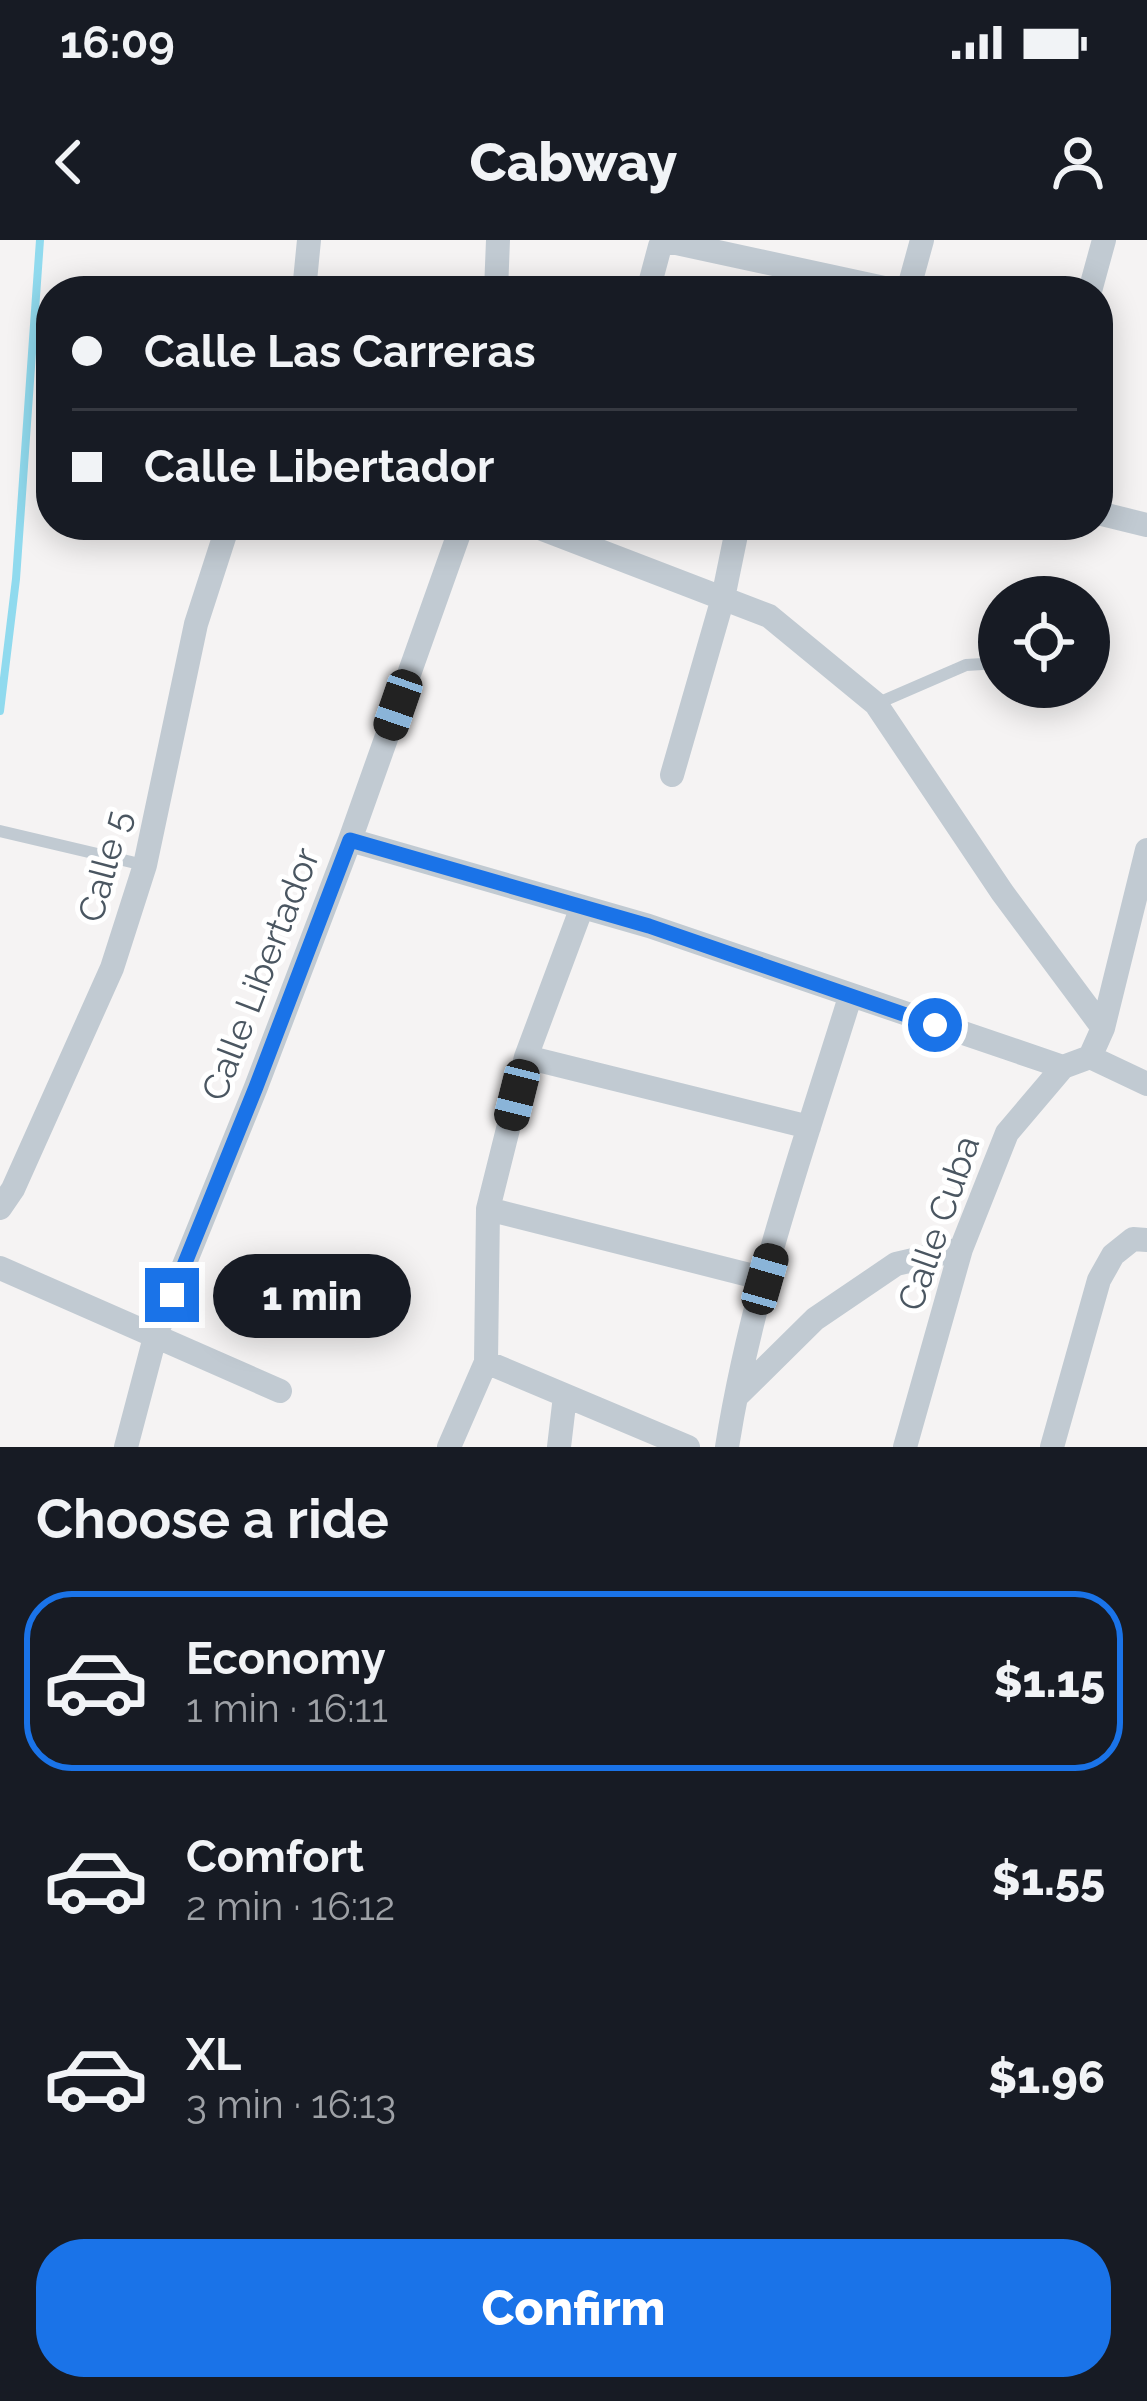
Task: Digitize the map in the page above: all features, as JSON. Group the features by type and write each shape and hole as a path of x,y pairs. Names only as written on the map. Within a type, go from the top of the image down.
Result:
{"street":[{"path":"305,276 308,240"},
{"path":"497,276 498,240"},
{"path":"912,276 922,240"},
{"path":"1094,276 1104,240"},
{"path":"652,276 659,246 667,241 829,276"},
{"path":"1113,517 1147,525"},
{"name":"Calle 5","path":"0,1208 13,1189 112,968 146,865 196,624 223,540"},
{"name":"Calle Libertador","path":"127,1447 154,1337 350,840 456,540"},
{"path":"571,540 769,616 875,704 1103,1028"},
{"path":"672,775 735,540"},
{"path":"350,840 649,926 1063,1066 1090,1057 1147,1084"},
{"path":"1090,1057 1103,1028 1147,850"},
{"path":"449,1447 486,1362 488,1209 526,1057 582,907"},
{"path":"727,1447 734,1399 765,1279 850,997"},
{"path":"526,1057 809,1127"},
{"name":"Calle Cuba","path":"905,1447 961,1249 1007,1133 1063,1066"},
{"path":"488,1209 765,1279"},
{"path":"1052,1447 1100,1280 1113,1255 1133,1238 1147,1240"},
{"path":"734,1399 815,1319 896,1264 961,1249"},
{"path":"0,1268 280,1391"},
{"path":"486,1362 688,1447"},
{"path":"560,1447 565,1396"}],"lane":[{"path":"875,704 966,665 978,664"},
{"path":"0,831 146,865"}],"waterway":[{"path":"37,276 40,240"},
{"path":"0,711 16,579 36,296"}],"route":[{"path":"172,1295 350,840 649,926 935,1025"}]}
